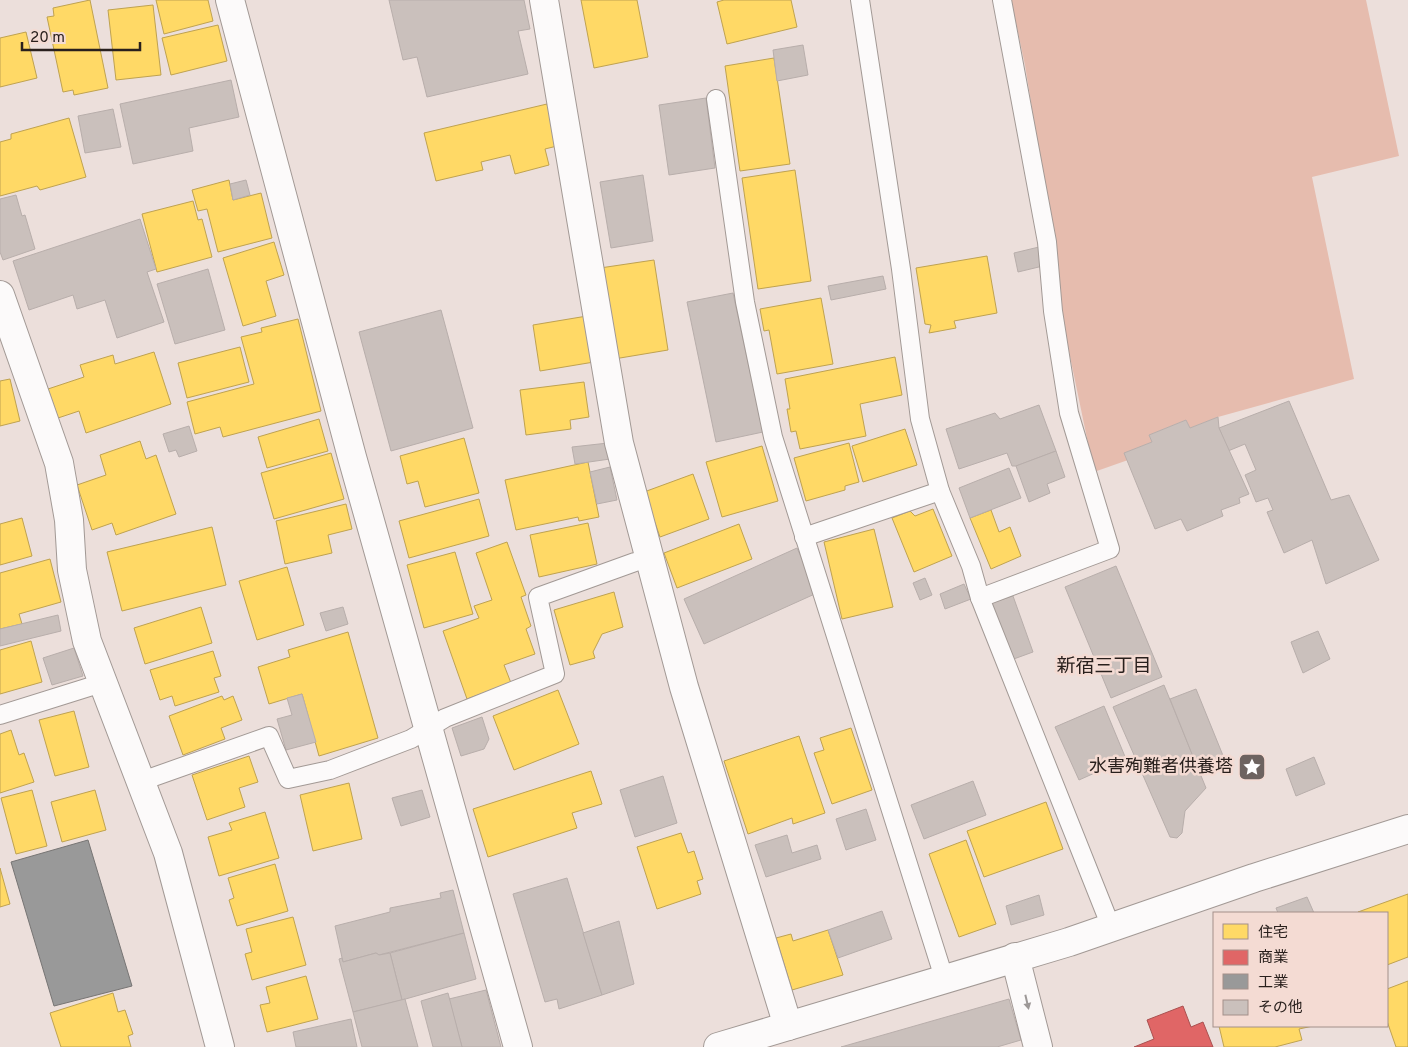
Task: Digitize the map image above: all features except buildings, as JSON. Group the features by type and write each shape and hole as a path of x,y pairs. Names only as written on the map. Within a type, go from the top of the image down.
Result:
{"street":[{"path":"230,0 427,729 518,1047"},
{"path":"544,0 619,443 648,559 684,687 788,1026"},
{"path":"0,295 59,463 69,520 72,570 88,641 102,683 142,781 168,853 220,1047"},
{"path":"718,1047 945,980 1408,829"},
{"path":"1015,957 1038,1047"}],"lane":[{"path":"860,0 901,270 920,419 940,491 971,566 980,598 1111,927"},
{"path":"980,598 1110,549 1069,414 1053,311 1047,242 1002,0"},
{"path":"716,100 745,302 773,437 945,980"},
{"path":"804,537 940,491"},
{"path":"142,781 268,736 288,780 330,770 411,739 445,718 555,674 538,597 648,559"},
{"path":"0,715 102,683"}],"shaded area":[{"path":"1011,0 1366,0 1399,156 1312,177 1354,379 1218,417 1190,428 1186,420 1149,435 1152,442 1125,453 1128,460 1094,472 1061,313 1053,239 1025,65"}],"place":[{"name":"水害殉難者供養塔","path":"1252,767"}],"district":[{"name":"新宿三丁目","path":"1104,667"}]}
